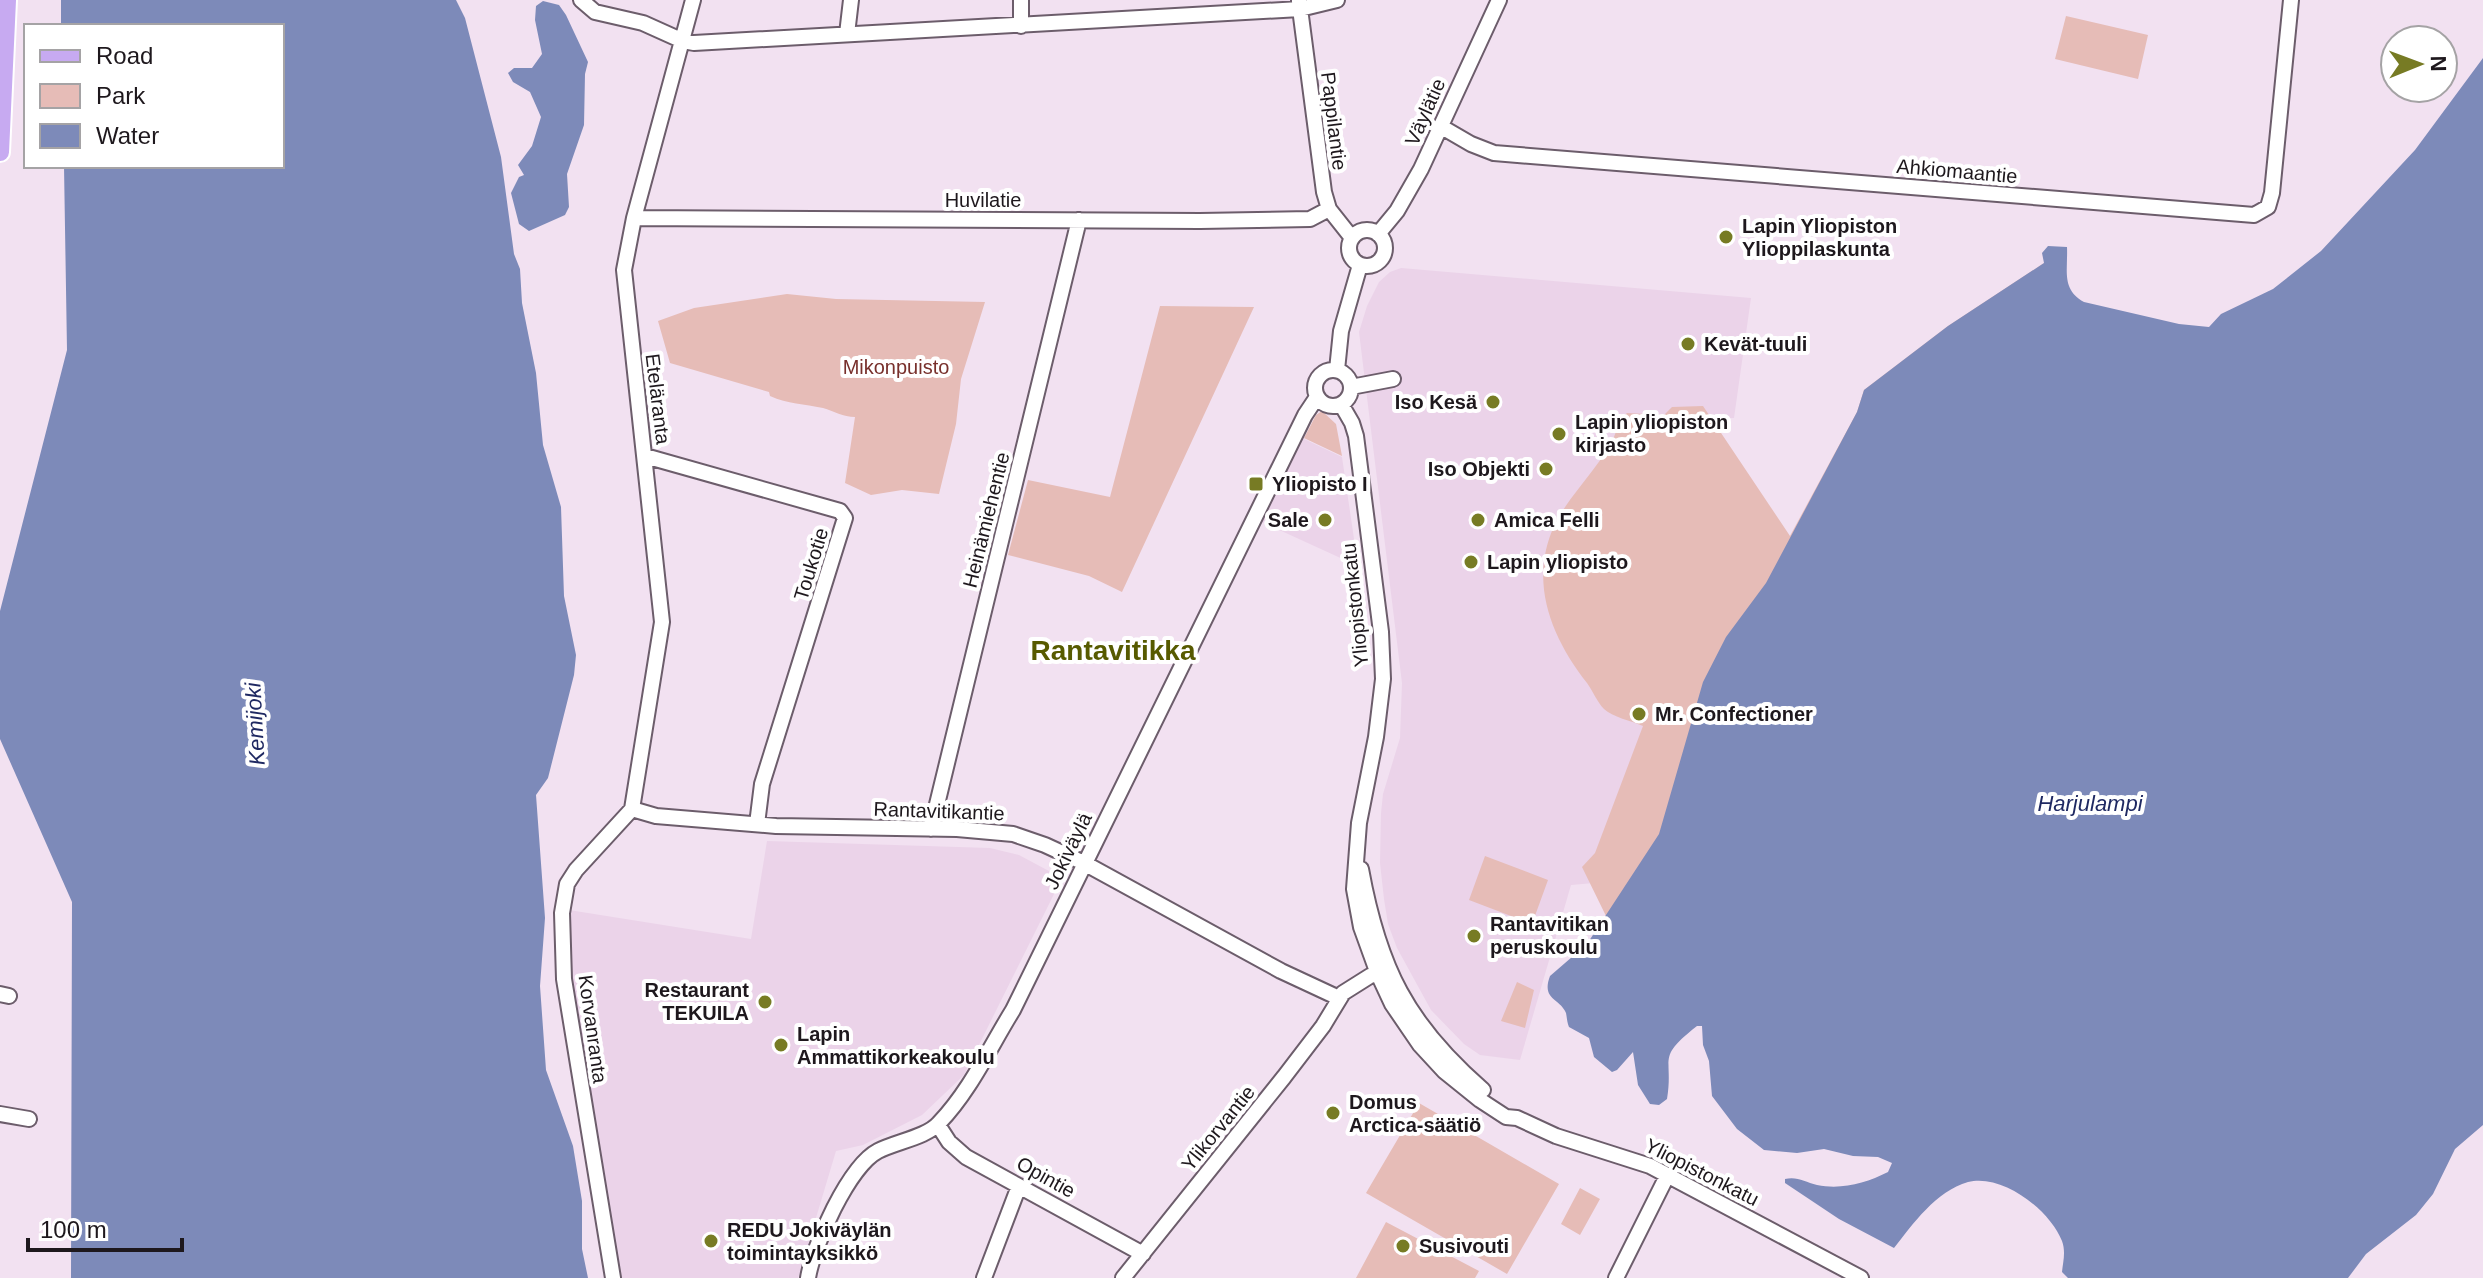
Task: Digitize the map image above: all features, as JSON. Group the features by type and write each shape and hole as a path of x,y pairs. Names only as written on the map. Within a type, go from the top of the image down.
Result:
{"main road":[{"path":"0,152 7,0"}],"street":[{"path":"581,0 595,12 643,23 683,41 1021,26 1201,7 1337,0"},
{"name":"Eteläranta","path":"632,809 662,622 624,270 634,218 693,0"},
{"path":"847,34 851,0"},
{"path":"1021,0 1021,26"},
{"name":"Väylätie","path":"1378,234 1397,211 1421,169 1499,0"},
{"name":"Ahkiomaantie","path":"1440,126 1459,139 1494,153 2254,215 2268,207 2272,193 2291,0"},
{"name":"Pappilantie","path":"1299,4 1324,192 1329,209 1352,238"},
{"name":"Huvilatie","path":"634,218 1310,219 1329,209"},
{"name":"Heinämiehentie","path":"931,829 1079,220"},
{"path":"1361,231 1378,234 1385,249 1381,260 1371,266 1360,265 1351,257 1349,244 1352,238 1361,231"},
{"path":"1337,370 1341,331 1360,265"},
{"path":"1337,370 1347,376 1351,387 1349,397 1341,404 1325,404 1317,397 1315,385 1320,375 1337,370"},
{"path":"1351,387 1393,379"},
{"name":"Jokiväylä","path":"808,1278 811,1261 825,1227 866,1160 938,1125 966,1087 1013,1010 1305,415 1317,397"},
{"name":"Yliopistonkatu","path":"1341,404 1356,436 1383,656 1381,706 1360,814 1357,851 1371,925 1392,1004 1413,1035 1444,1071 1506,1117 1517,1118 1556,1136 1628,1157 1861,1278"},
{"name":"Toukotie","path":"645,456 840,511 845,518 762,784 757,824"},
{"name":"Rantavitikantie","path":"632,809 656,816 757,824 1013,834 1084,863 1281,971 1339,998"},
{"name":"Korvanranta","path":"613,1278 564,979 562,913 567,884 576,870 632,809"},
{"path":"1339,998 1350,987 1383,972"},
{"name":"Ylikorvantie","path":"1123,1278 1291,1068 1323,1026 1339,998"},
{"path":"0,1114 29,1119"},
{"name":"Opintie","path":"938,1125 949,1142 966,1157 1143,1254"},
{"path":"1616,1278 1667,1176"},
{"path":"984,1278 1019,1186"}],"shaded area":[{"name":"Lapin yliopisto","path":"1401,268 1751,298 1734,418 1635,420 1651,721 1594,883 1571,885 1520,1060 1480,1055 1464,1044 1431,1010 1397,948 1388,924 1384,899 1380,863 1381,813 1383,794 1400,738 1402,683 1359,332 1379,282 1390,272"},
{"path":"1302,438 1342,457 1358,566 1262,522"},
{"name":"Lapin Ammattikorkeakoulu","path":"767,841 990,848 1019,855 1062,878 964,1075 922,1115 863,1145 836,1151 798,1278 618,1278 570,966 569,910 751,939"}],"green space":[{"path":"2066,16 2148,35 2138,79 2055,59"},
{"path":"2044,263 1948,427 1587,944 1606,916 1582,867 1595,853 1643,726 1604,709 1574,665 1547,608 1544,566 1547,545 1555,524 1610,446 1619,420 1627,413 1664,415 1672,407 1703,406 1790,536 1857,412 1864,390 1948,326"},
{"name":"Mikonpuisto","path":"787,294 836,299 985,302 961,379 956,424 939,494 902,490 871,495 845,483 855,417 783,401 770,396 769,392 670,363 658,321 694,308"},
{"path":"1160,306 1254,307 1122,592 1089,576 1008,555 1028,480 1110,497"},
{"path":"1322,411 1336,424 1342,456 1304,438 1316,415"},
{"path":"1485,856 1548,880 1532,924 1469,900"},
{"path":"1517,982 1534,990 1525,1028 1501,1021"},
{"path":"1419,1103 1559,1184 1507,1274 1366,1193"},
{"path":"1580,1188 1600,1199 1580,1235 1561,1224"},
{"name":"Susivouti","path":"1386,1222 1479,1271 1475,1278 1356,1278"}],"water":[{"name":"Kemijoki","path":"61,0 456,0 465,18 501,157 514,254 520,269 522,303 536,373 543,445 561,507 564,596 576,655 574,675 548,778 536,795 545,918 540,986 546,1070 573,1146 582,1201 582,1249 588,1278 71,1278 72,902 0,739 0,611 67,350 64,168 284,168 284,24 61,24"},
{"path":"543,1 559,5 588,62 584,125 567,174 569,207 565,215 529,231 519,224 511,193 519,177 524,175 518,165 532,146 541,117 530,92 513,82 508,73 514,68 532,68 542,54 535,20 536,6"},
{"name":"Harjulampi","path":"2483,58 2483,1125 2455,1149 2433,1194 2416,1215 2366,1254 2348,1278 2068,1278 2062,1272 2062,1241 2047,1217 2023,1196 1995,1183 1981,1181 1956,1186 1946,1193 1926,1209 1894,1248 1839,1219 1785,1183 1785,1179 1793,1178 1836,1187 1854,1184 1888,1172 1892,1163 1878,1157 1853,1156 1824,1149 1797,1153 1764,1150 1737,1129 1712,1096 1702,1026 1697,1026 1671,1052 1667,1099 1659,1105 1650,1104 1638,1085 1633,1052 1612,1072 1594,1057 1589,1038 1569,1027 1566,1013 1550,994 1550,976 1587,944 1659,834 1703,682 1726,637 1766,583 1857,412 1864,390 1948,326 2044,263 2042,253 2048,246 2067,247 2069,285 2084,302 2179,324 2209,327 2221,314 2273,289 2321,251 2415,150 2449,104 2459,104 2459,90"}],"place":[{"name":"Lapin Yliopiston Ylioppilaskunta","path":"1726,237"},
{"name":"Kevät-tuuli","path":"1688,344"},
{"name":"Iso Kesä","path":"1493,402"},
{"name":"Lapin yliopiston kirjasto","path":"1559,434"},
{"name":"Iso Objekti","path":"1546,469"},
{"name":"Yliopisto I","path":"1256,484"},
{"name":"Sale","path":"1325,520"},
{"name":"Amica Felli","path":"1478,520"},
{"name":"Lapin yliopisto","path":"1471,562"},
{"name":"Mr. Confectioner","path":"1639,714"},
{"name":"Rantavitikan peruskoulu","path":"1474,936"},
{"name":"Restaurant TEKUILA","path":"765,1002"},
{"name":"Lapin Ammattikorkeakoulu","path":"781,1045"},
{"name":"Domus Arctica-säätiö","path":"1333,1113"},
{"name":"REDU Jokiväylän toimintayksikkö","path":"711,1241"},
{"name":"Susivouti","path":"1403,1246"}],"district":[{"name":"Rantavitikka","path":"1113,650"}]}
